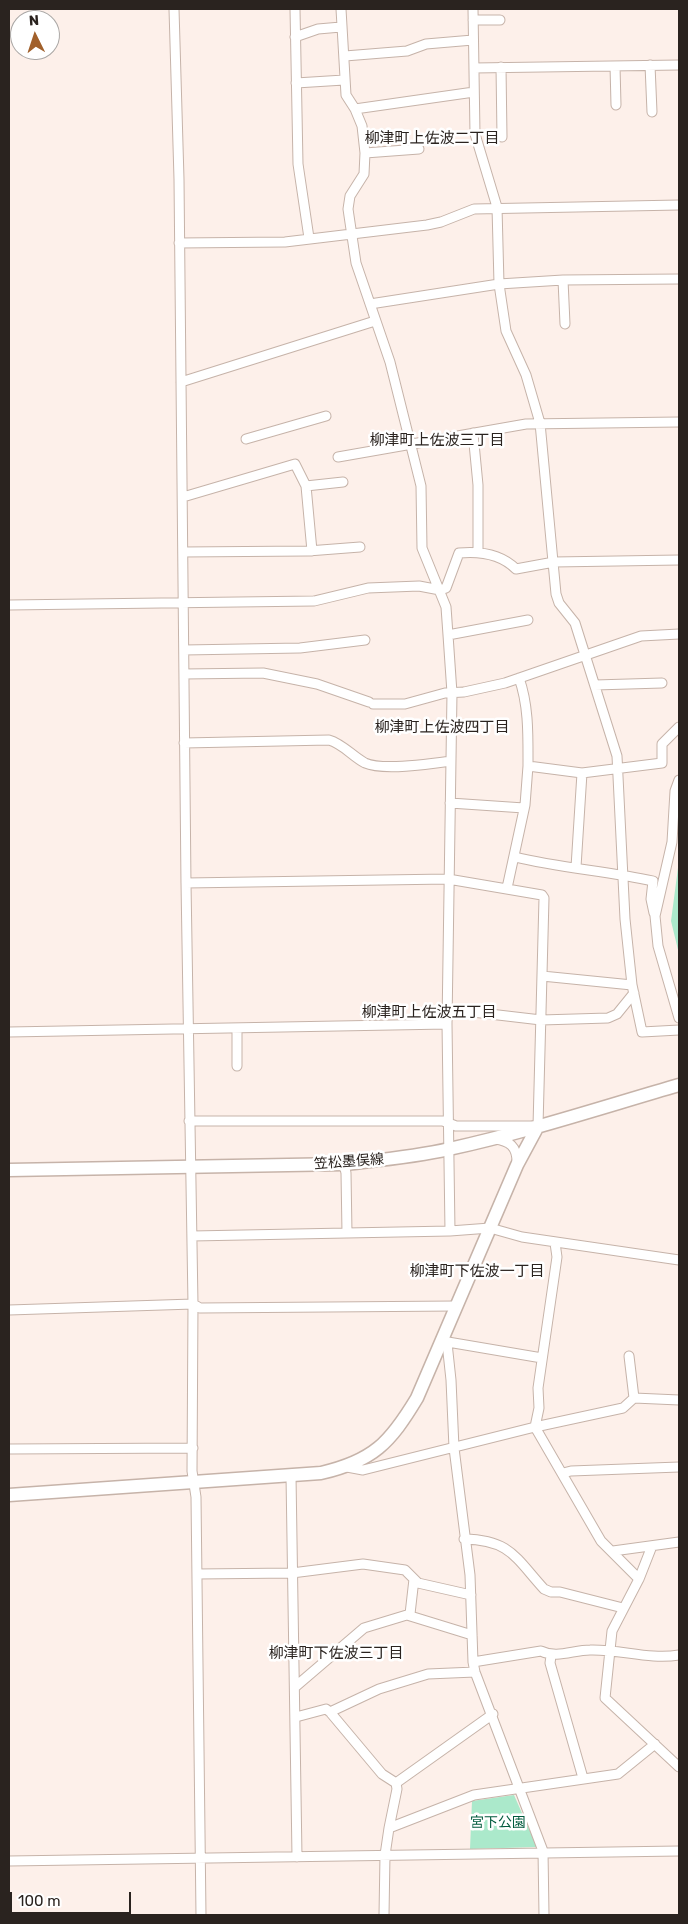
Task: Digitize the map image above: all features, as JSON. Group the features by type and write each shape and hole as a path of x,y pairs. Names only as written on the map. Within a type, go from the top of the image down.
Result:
{"street":[{"path":"174,9 181,382 184,743 193,1304 193,1448 197,1574 201,1915"},
{"path":"295,9 298,164 309,238"},
{"path":"341,9 346,95 355,109 362,126 365,153 364,174 350,196 348,209 356,263 374,321 390,362 421,486 422,548 446,607 452,693 447,1010 450,1231"},
{"path":"473,9 475,134 497,208 499,284 506,331 526,374 540,423 556,594 559,603 575,623 618,767 622,874 633,989 642,1032 679,1030"},
{"path":"473,20 500,20"},
{"path":"295,37 318,28 342,27"},
{"path":"345,56 407,51 426,44 474,40"},
{"path":"650,65 652,112"},
{"path":"474,68 679,65"},
{"path":"615,66 616,105"},
{"path":"501,67 502,137"},
{"path":"296,83 344,80"},
{"path":"355,109 474,92"},
{"path":"365,153 419,149"},
{"path":"179,243 285,242 427,225 441,222 474,208 679,205"},
{"path":"370,304 499,284 563,280 679,279"},
{"path":"563,280 565,324"},
{"path":"181,382 374,321"},
{"path":"246,439 326,416"},
{"path":"338,457 410,443 540,423 679,422"},
{"path":"473,433 478,485 478,551"},
{"path":"182,497 295,464 306,486 312,551"},
{"path":"306,486 342,482"},
{"path":"183,552 312,551 360,547"},
{"path":"9,605 314,601 368,588 419,586 440,590 446,588 459,553 478,551 507,560 516,569 554,562 679,560"},
{"path":"448,635 528,620"},
{"path":"184,674 263,673 317,684 371,704 404,704 519,678 640,636 679,634"},
{"path":"184,650 300,648 365,640"},
{"path":"507,888 524,808 528,766 528,731 523,690 519,678"},
{"path":"595,685 662,683"},
{"path":"528,766 582,773 662,763 662,744 679,727"},
{"path":"184,743 329,740 337,742 371,765 410,766 451,761"},
{"path":"576,867 582,773"},
{"path":"655,916 672,842 675,791 679,780"},
{"path":"450,803 524,808"},
{"path":"515,857 546,864 622,874 653,881 651,899 658,946 679,1018"},
{"path":"9,1496 322,1473 347,1467 372,1454 398,1430 416,1398 444,1342 456,1306 517,1165 538,1126 544,898 542,895 448,879 186,883"},
{"path":"542,976 633,989"},
{"path":"447,1010 541,1020 608,1018 618,1014 633,989"},
{"path":"9,1032 447,1024"},
{"path":"237,1028 237,1066"},
{"name":"笠松墨俣線","path":"9,1170 344,1164 449,1149 492,1139 679,1085"},
{"path":"189,1121 443,1121 456,1126 538,1126"},
{"path":"492,1139 506,1141 513,1147 517,1153 517,1165"},
{"path":"344,1164 346,1173 347,1234"},
{"path":"192,1236 347,1234 490,1228 522,1237 555,1243 679,1260"},
{"path":"555,1243 556,1257 538,1388 539,1408 535,1427 601,1541 639,1579"},
{"path":"9,1310 193,1304 200,1308 456,1306"},
{"path":"444,1342 542,1358"},
{"path":"444,1342 451,1380 454,1448 471,1595 473,1662 475,1672 493,1714 543,1851 544,1915"},
{"path":"629,1356 634,1398"},
{"path":"347,1467 363,1470 535,1427 623,1408 634,1398 679,1400"},
{"path":"9,1449 193,1448"},
{"path":"563,1473 571,1471 679,1467"},
{"path":"290,1476 296,1717 297,1857"},
{"path":"464,1539 494,1542 506,1547 544,1588 551,1592 560,1592 623,1608"},
{"path":"613,1551 679,1542"},
{"path":"652,1546 639,1579 612,1631 606,1698 679,1767"},
{"path":"197,1574 292,1573 363,1564 405,1570 418,1583 471,1595"},
{"path":"295,1687 364,1628 410,1614 414,1579"},
{"path":"407,1614 472,1635"},
{"path":"473,1662 541,1651 551,1656 589,1650 610,1650 647,1656 679,1655"},
{"path":"551,1656 550,1663 583,1778"},
{"path":"330,1712 379,1689 428,1674 475,1672"},
{"path":"296,1717 326,1710 330,1712 382,1774 396,1783 397,1789 384,1855 384,1915"},
{"path":"396,1783 493,1714"},
{"path":"389,1828 474,1795 618,1774 655,1744"},
{"path":"9,1862 543,1851 679,1851"}],"green space":[{"path":"679,860 679,954 671,921"},
{"name":"宮下公園","path":"514,1795 537,1847 470,1849 472,1801"}],"district":[{"name":"柳津町上佐波二丁目","path":"432,139"},
{"name":"柳津町上佐波三丁目","path":"437,441"},
{"name":"柳津町上佐波四丁目","path":"442,728"},
{"name":"柳津町上佐波五丁目","path":"429,1013"},
{"name":"柳津町下佐波一丁目","path":"477,1272"},
{"name":"柳津町下佐波三丁目","path":"336,1654"}]}
